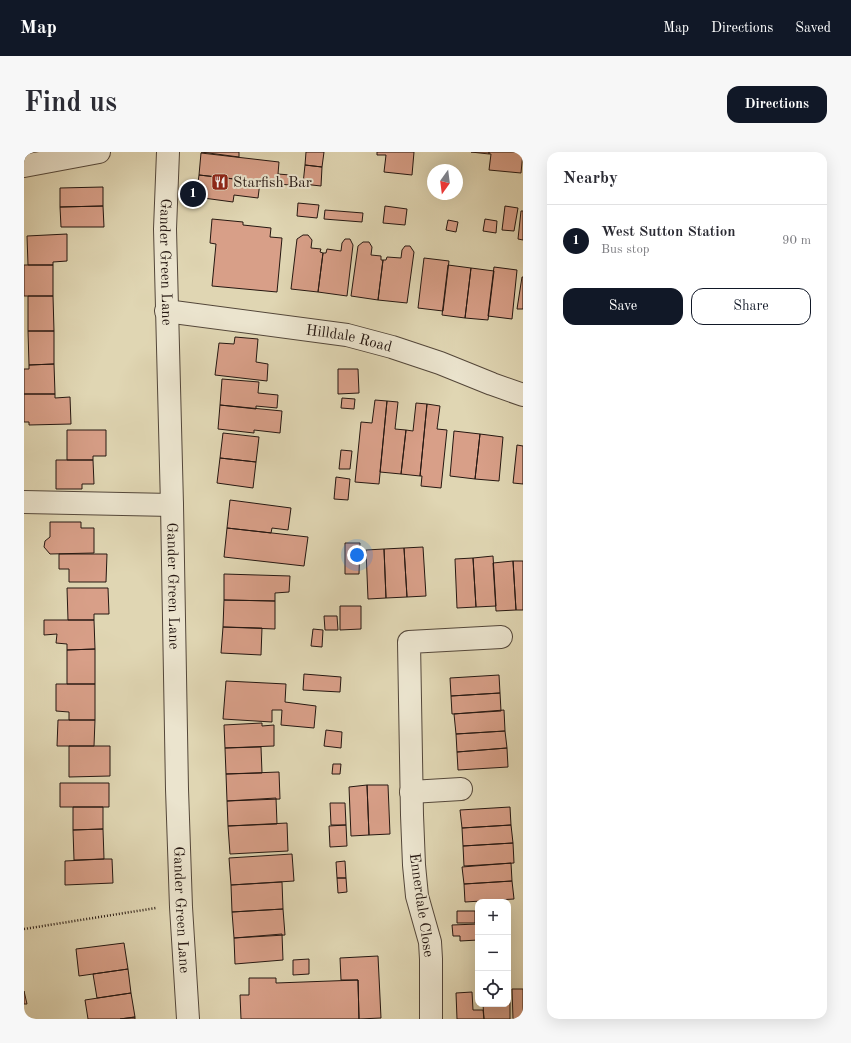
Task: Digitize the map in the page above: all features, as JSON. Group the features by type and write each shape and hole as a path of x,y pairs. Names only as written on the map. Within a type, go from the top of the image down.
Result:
{"street":[{"path":"24,166 99,152"},
{"name":"Gander Green Lane","path":"168,152 165,229 166,311 172,505 177,789 181,907 188,1019"},
{"name":"Hilldale Road","path":"166,311 347,335 426,358 523,394"},
{"path":"24,502 172,505"},
{"name":"Ennerdale Close","path":"431,1019 430,942 418,896 414,865 411,792 409,642 501,637"},
{"path":"411,792 461,789"}],"path":[{"path":"24,929 149,908"}],"building":[{"path":"201,152 239,152 239,157"},
{"path":"306,152 324,152 322,167 305,165"},
{"path":"377,152 414,152 412,175 384,172 386,155 377,155"},
{"path":"471,152 489,152 489,154"},
{"path":"489,152 523,152 521,173 489,170 491,154 489,154"},
{"path":"201,153 279,162 278,174 290,175 289,185 199,175"},
{"path":"305,165 322,167 321,186 303,184"},
{"path":"199,175 260,182 258,198 234,195 233,202 196,197"},
{"path":"103,187 103,206 60,207 60,188"},
{"path":"298,203 319,205 317,218 297,216"},
{"path":"103,206 104,227 61,227 60,207"},
{"path":"385,206 407,209 405,225 383,223"},
{"path":"505,206 518,208 514,231 502,230"},
{"path":"325,210 363,213 362,222 324,219"},
{"path":"521,211 523,211 523,240 518,239"},
{"path":"212,219 243,222 243,225 271,228 270,237 282,238 277,292 212,286 216,244 210,243"},
{"path":"485,219 497,221 496,233 483,231"},
{"path":"448,220 458,222 456,232 446,230"},
{"path":"67,234 67,261 53,262 53,265 28,265 27,236"},
{"path":"303,235 308,235 312,240 311,248 321,249 320,252 323,253 318,292 291,289 297,239"},
{"path":"345,239 350,239 353,245 347,296 318,292 323,253 326,253 327,249 341,251 342,243"},
{"path":"363,242 369,242 372,247 371,255 381,256 381,260 383,260 378,300 351,296 358,246"},
{"path":"405,246 410,246 414,252 407,303 378,300 383,260 386,260 387,257 401,258 402,250"},
{"path":"424,258 449,261 443,311 418,308"},
{"path":"24,265 53,265 53,296 24,296"},
{"path":"448,265 471,268 465,318 442,315"},
{"path":"494,267 517,270 512,319 488,316"},
{"path":"471,268 494,271 488,320 465,318"},
{"path":"522,277 523,309 517,309"},
{"path":"28,296 53,296 54,331 28,331"},
{"path":"28,331 54,331 54,364 29,365"},
{"path":"235,337 258,339 256,362 268,364 267,381 215,375 219,343 234,344"},
{"path":"54,364 55,394 24,394 24,369 29,369 29,365"},
{"path":"338,369 358,369 359,393 338,394"},
{"path":"222,379 259,382 258,393 278,395 277,408 256,406 256,409 220,405"},
{"path":"24,394 55,394 55,398 70,397 71,424 29,425 29,422 24,422"},
{"path":"342,398 355,399 354,409 341,408"},
{"path":"375,400 387,401 379,484 355,482 361,422 372,423"},
{"path":"387,401 398,402 395,429 406,430 401,474 380,472"},
{"path":"416,403 427,404 420,476 401,474 406,430 413,431"},
{"path":"427,404 440,406 437,429 447,430 441,488 421,486 422,476 420,476"},
{"path":"220,405 282,411 280,433 254,430 254,433 218,429"},
{"path":"67,430 106,430 106,456 93,456 93,460 67,460"},
{"path":"454,431 480,434 475,479 450,476"},
{"path":"223,433 259,437 256,462 220,458"},
{"path":"480,434 503,437 499,481 475,479"},
{"path":"517,445 523,446 523,484 513,483"},
{"path":"341,450 352,451 350,469 339,469"},
{"path":"220,458 256,462 253,488 217,483"},
{"path":"56,460 93,460 94,484 82,484 82,489 56,489"},
{"path":"336,477 350,479 348,500 334,499"},
{"path":"230,500 291,508 288,530 272,528 271,533 227,528"},
{"path":"50,522 81,522 81,528 94,528 94,553 50,554 44,547 45,541 50,537"},
{"path":"227,528 308,537 304,566 224,557"},
{"path":"345,543 360,543 359,574 345,574"},
{"path":"423,547 426,596 407,597 404,548"},
{"path":"404,548 407,597 386,598 384,549"},
{"path":"384,549 386,598 368,599 366,550"},
{"path":"59,554 107,554 106,582 69,582 69,569 59,569"},
{"path":"493,556 496,606 476,607 473,558"},
{"path":"473,558 476,607 457,608 455,559"},
{"path":"513,561 523,561 523,610 516,610"},
{"path":"513,561 516,610 496,611 493,563"},
{"path":"224,574 290,576 289,592 275,593 275,601 224,600"},
{"path":"67,588 108,588 109,614 94,614 94,620 68,620"},
{"path":"224,600 275,601 275,629 223,627"},
{"path":"340,606 361,606 361,629 340,630"},
{"path":"324,616 337,616 338,630 325,630"},
{"path":"44,620 94,620 95,649 67,650 67,644 56,643 57,634 44,635"},
{"path":"223,627 262,628 261,655 221,653"},
{"path":"313,629 323,630 322,647 311,646"},
{"path":"95,649 95,684 67,684 67,650"},
{"path":"304,674 341,677 340,692 303,690"},
{"path":"499,675 500,693 451,696 450,678"},
{"path":"226,681 286,684 285,702 316,706 314,728 281,725 282,710 272,710 272,722 223,719"},
{"path":"56,684 95,684 95,720 69,720 69,712 56,711"},
{"path":"500,693 501,711 452,714 451,696"},
{"path":"504,710 505,731 456,734 454,714"},
{"path":"58,720 95,720 94,746 57,746"},
{"path":"262,723 262,726 274,725 274,746 225,748 224,725"},
{"path":"326,730 342,732 341,748 324,746"},
{"path":"505,731 507,748 457,752 456,734"},
{"path":"69,746 110,746 110,776 69,777"},
{"path":"261,747 262,773 226,774 225,748"},
{"path":"507,748 508,767 458,770 457,752"},
{"path":"333,764 341,764 340,774 332,774"},
{"path":"279,772 280,799 227,801 226,774"},
{"path":"60,783 109,783 109,807 60,807"},
{"path":"367,785 388,785 390,834 369,835"},
{"path":"367,785 369,835 351,836 349,787"},
{"path":"276,798 277,824 228,826 227,801"},
{"path":"330,803 345,803 346,825 331,825"},
{"path":"73,807 103,807 103,829 73,830"},
{"path":"510,807 511,825 462,828 460,810"},
{"path":"287,823 288,851 230,854 228,826"},
{"path":"346,825 347,846 330,847 329,826"},
{"path":"511,825 513,843 463,846 462,828"},
{"path":"103,829 104,859 74,860 73,830"},
{"path":"513,843 514,863 464,866 463,846"},
{"path":"292,854 294,881 231,885 229,858"},
{"path":"112,859 113,883 65,885 65,861"},
{"path":"345,861 346,878 337,878 336,862"},
{"path":"511,863 512,881 464,884 462,867"},
{"path":"337,878 346,878 347,892 338,893"},
{"path":"512,881 514,899 475,899 475,901 465,902 464,884"},
{"path":"282,882 283,909 232,912 231,885"},
{"path":"283,909 285,935 234,938 232,912"},
{"path":"457,911 475,911 475,923 457,923"},
{"path":"475,924 475,940 460,941 460,936 453,936 452,925"},
{"path":"282,934 283,960 235,964 234,938"},
{"path":"124,943 128,969 79,976 76,949"},
{"path":"378,956 381,1018 359,1019 358,980 341,980 340,958"},
{"path":"309,959 309,974 293,975 293,960"},
{"path":"128,969 131,993 97,998 93,974"},
{"path":"249,978 276,978 276,983 358,980 359,1019 241,1019 240,995 249,995"},
{"path":"512,989 523,989 523,1019 513,1019"},
{"path":"24,991 27,1004 24,1004"},
{"path":"472,992 473,1010 483,1010 484,1019 457,1019 456,993"},
{"path":"131,993 135,1017 120,1019 88,1019 85,1000"},
{"path":"483,1007 510,1007 510,1019 484,1019"},
{"path":"135,1017 135,1019 120,1019"}],"place":[{"name":"Starfish Bar","path":"220,182"},
{"name":"West Sutton Station","path":"193,194"}]}
